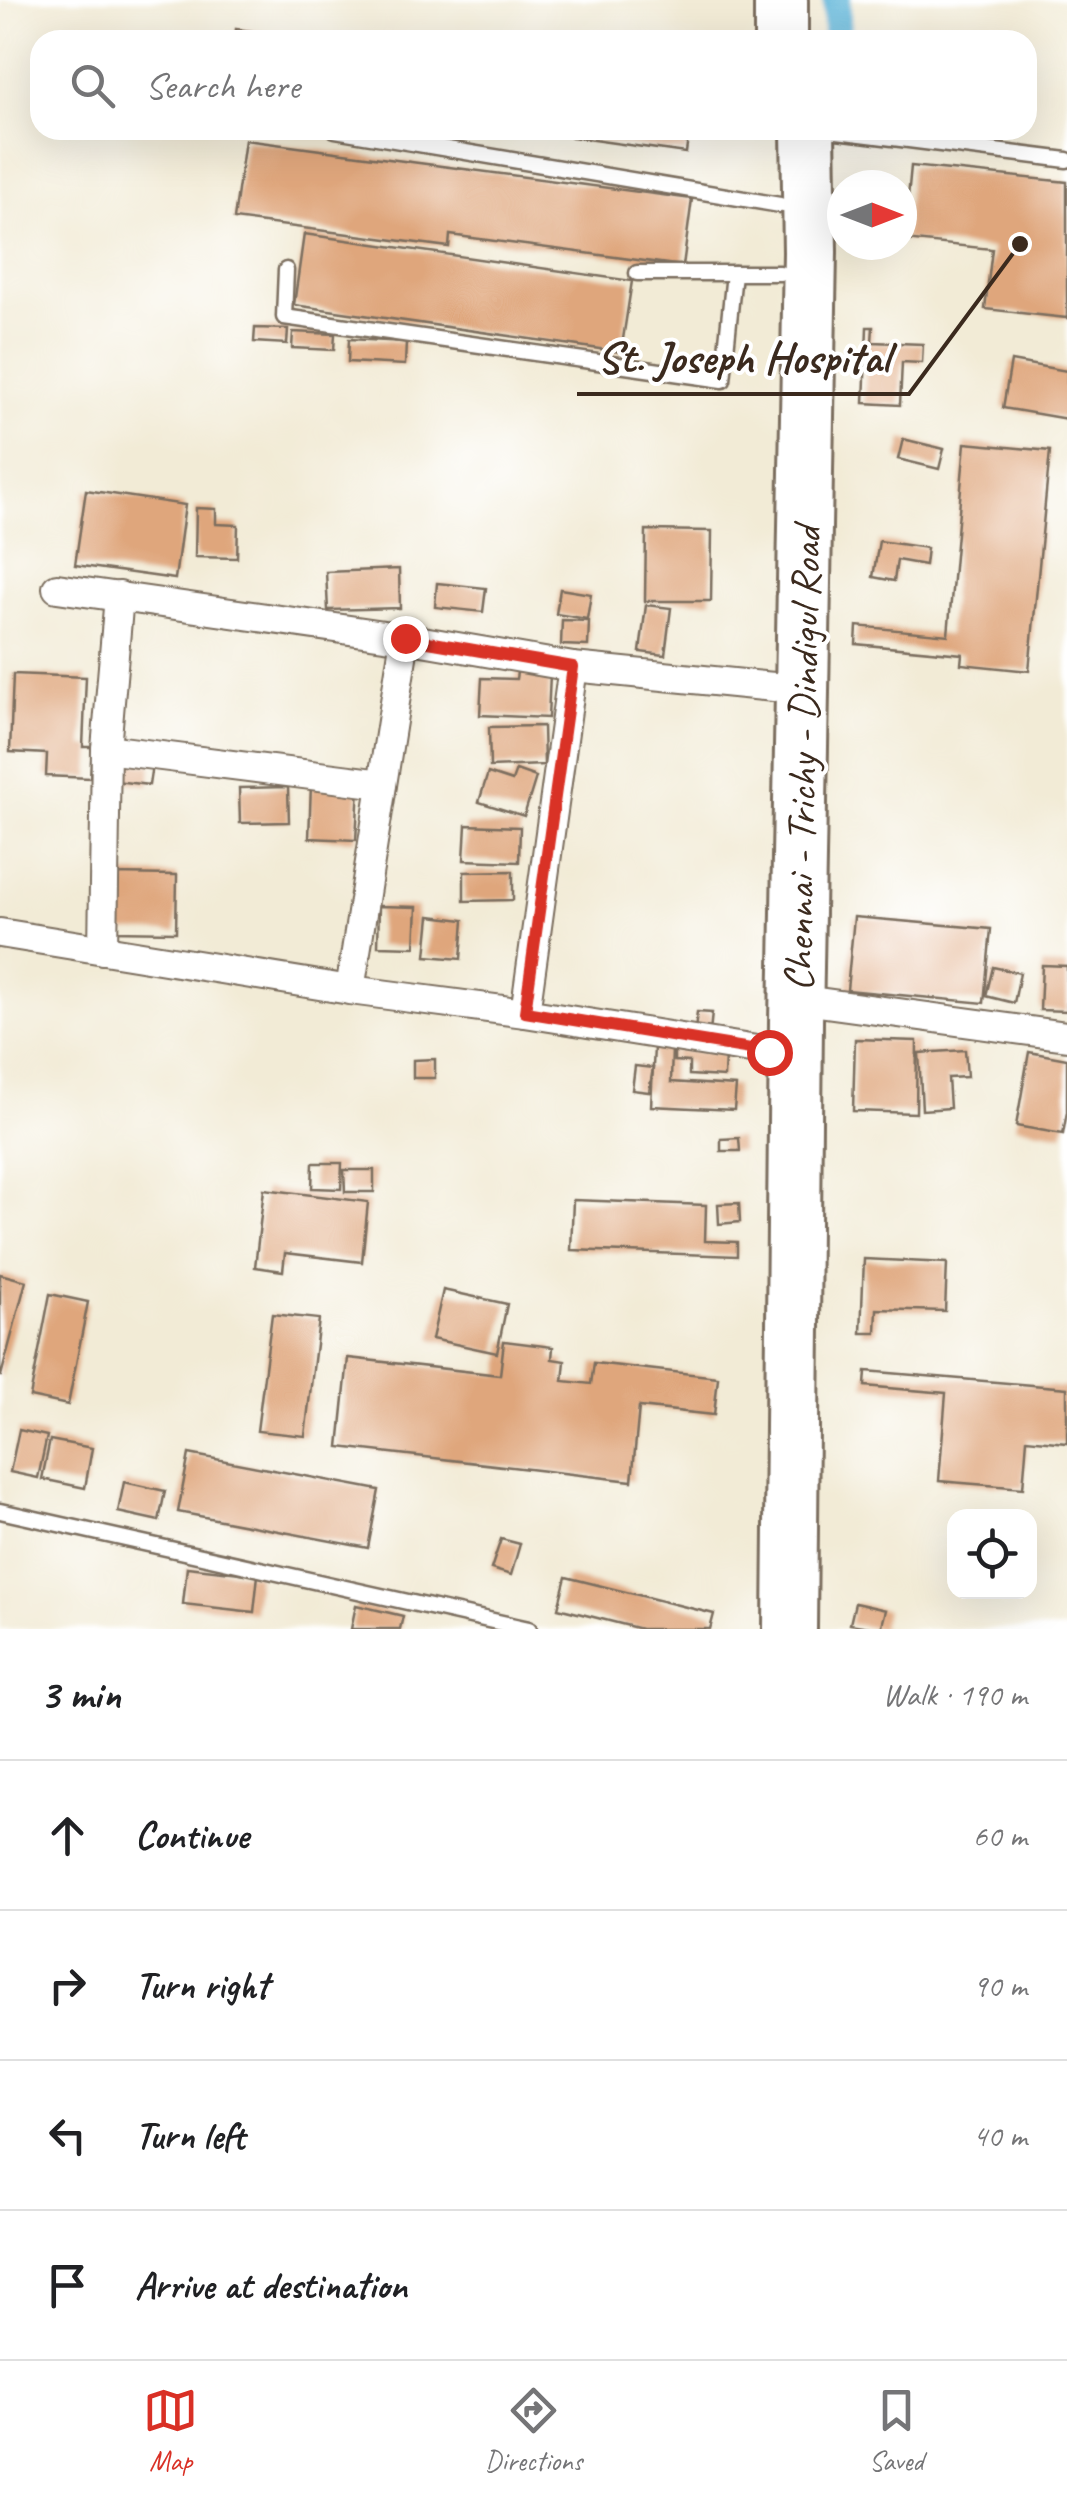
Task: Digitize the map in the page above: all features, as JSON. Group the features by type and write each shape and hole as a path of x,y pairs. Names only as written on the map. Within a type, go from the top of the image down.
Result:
{"highway":[{"path":"781,0 781,30"},
{"path":"807,0 808,30"},
{"name":"Chennai - Trichy - Dindigul Road","path":"764,1629 774,687 757,273 780,205 780,140"},
{"name":"Chennai - Trichy - Dindigul Road","path":"790,1629 796,999 810,252 808,140"}],"street":[{"path":"58,588 405,638 573,667 774,687"},
{"path":"103,950 106,749 119,596"},
{"path":"350,990 405,638"},
{"path":"525,1012 573,667"},
{"path":"106,749 382,784"},
{"path":"0,933 769,1052"},
{"path":"796,999 1067,1036"}],"lane":[{"path":"394,140 780,205"},
{"path":"909,140 1067,160"},
{"path":"286,270 284,317 723,380 757,273 637,273"},
{"path":"0,1511 529,1629"}],"building":[{"path":"245,140 692,199 683,266 450,235 449,247 234,219"},
{"path":"593,140 688,140 686,153"},
{"path":"911,166 1067,182 1067,318 985,309 992,249 917,241 917,170 911,170"},
{"path":"304,234 632,281 621,352 294,305"},
{"path":"867,327 873,327 872,342 923,344 922,363 902,362 900,405 864,403"},
{"path":"255,328 288,329 287,344 254,342"},
{"path":"293,332 335,334 334,350 292,348"},
{"path":"349,339 406,342 405,365 348,362"},
{"path":"1011,361 1067,371 1067,419 1003,408"},
{"path":"903,439 944,449 939,469 898,459"},
{"path":"965,443 1050,451 1029,671 961,664 962,654 856,644 857,626 948,635"},
{"path":"86,490 185,505 175,579 75,565"},
{"path":"196,508 216,509 216,524 238,525 237,558 195,557"},
{"path":"646,530 712,531 711,601 645,601"},
{"path":"879,541 927,548 925,565 897,560 894,581 873,577"},
{"path":"399,569 400,608 328,610 326,572"},
{"path":"437,583 486,588 483,612 435,607"},
{"path":"560,589 591,594 587,619 556,614"},
{"path":"646,605 671,608 665,655 640,652"},
{"path":"562,620 589,621 588,646 561,645"},
{"path":"517,672 550,674 548,718 480,715 482,678 516,679"},
{"path":"13,674 86,677 83,747 92,747 90,778 46,776 47,754 10,752"},
{"path":"543,726 544,765 490,767 489,727"},
{"path":"118,760 152,765 149,785 115,781"},
{"path":"516,770 536,777 524,816 479,802 488,773 512,781"},
{"path":"311,784 359,786 356,840 309,838"},
{"path":"288,787 289,822 240,823 239,788"},
{"path":"466,825 520,827 519,862 464,860"},
{"path":"513,871 513,900 464,901 464,872"},
{"path":"111,874 177,875 176,932 111,931"},
{"path":"379,906 417,907 415,947 378,946"},
{"path":"430,916 464,920 461,959 426,956"},
{"path":"854,917 991,929 984,1003 847,990"},
{"path":"1042,965 1067,966 1067,1011 1040,1010"},
{"path":"993,967 1020,973 1014,1003 986,996"},
{"path":"697,1012 712,1013 709,1041 694,1040"},
{"path":"855,1039 917,1041 916,1113 853,1111"},
{"path":"654,1047 672,1047 671,1082 736,1086 734,1110 651,1106"},
{"path":"674,1050 725,1053 724,1077 689,1075 689,1062 674,1061"},
{"path":"965,1050 967,1077 948,1078 950,1108 922,1110 919,1053"},
{"path":"1029,1052 1067,1059 1063,1134 1016,1126"},
{"path":"435,1059 435,1078 413,1078 413,1060"},
{"path":"635,1066 653,1068 649,1092 632,1090"},
{"path":"739,1138 740,1151 721,1151 721,1139"},
{"path":"313,1163 342,1163 341,1189 312,1188"},
{"path":"344,1170 374,1170 374,1192 345,1192"},
{"path":"264,1189 368,1202 362,1262 285,1253 283,1271 255,1267"},
{"path":"573,1200 706,1205 705,1241 737,1242 737,1256 571,1250"},
{"path":"739,1203 740,1222 719,1224 718,1204"},
{"path":"864,1259 947,1263 945,1311 877,1309 876,1333 861,1333"},
{"path":"0,1274 26,1281 1,1376 0,1376"},
{"path":"443,1290 507,1304 497,1353 432,1339"},
{"path":"50,1294 88,1302 68,1405 30,1397"},
{"path":"272,1314 319,1319 305,1436 257,1431"},
{"path":"504,1341 553,1347 552,1359 565,1361 563,1381 591,1384 594,1363 718,1377 714,1415 639,1407 632,1481 339,1447 348,1358 500,1375"},
{"path":"866,1371 1067,1388 1067,1443 1027,1439 1023,1488 939,1481 946,1393 865,1386"},
{"path":"19,1430 47,1436 38,1478 10,1472"},
{"path":"50,1440 92,1448 85,1488 42,1479"},
{"path":"189,1454 379,1490 368,1548 178,1512"},
{"path":"124,1482 165,1491 159,1521 118,1512"},
{"path":"501,1539 520,1544 511,1575 491,1569"},
{"path":"187,1567 258,1575 254,1612 183,1604"},
{"path":"566,1577 714,1614 710,1629 641,1629 558,1608"},
{"path":"855,1603 886,1610 881,1629 850,1624"},
{"path":"356,1605 403,1616 400,1629 351,1629"}],"waterway":[{"path":"837,0 837,30"}],"place":[{"name":"St. Joseph Hospital","path":"1020,244"}],"route":[{"path":"405,638 573,667 525,1012 769,1052"}]}
